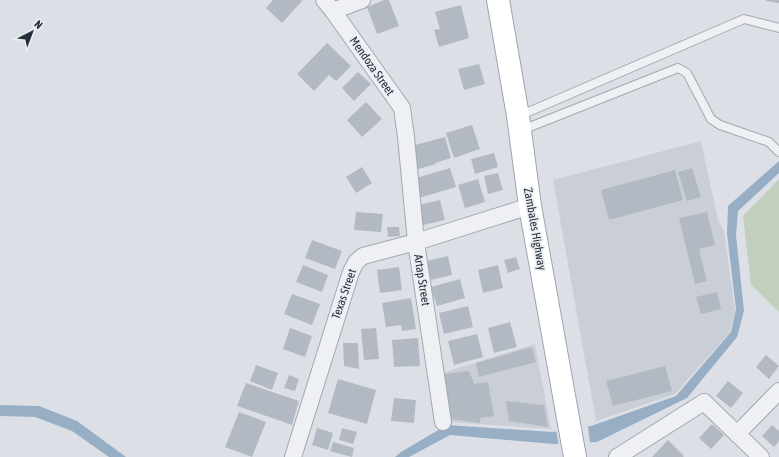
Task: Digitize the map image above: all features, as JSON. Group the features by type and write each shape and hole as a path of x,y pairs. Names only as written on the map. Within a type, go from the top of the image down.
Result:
{"main road":[{"name":"Zambales Highway","path":"498,0 519,124 530,206 574,445"}],"street":[{"path":"328,5 361,0"},
{"name":"Mendoza Street","path":"328,5 402,108 406,137"},
{"name":"Artap Street","path":"406,137 416,242 443,422"},
{"name":"Texas Street","path":"293,457 351,272 356,262 363,256 416,242 530,206"},
{"path":"737,434 779,391"},
{"path":"616,457 704,402 761,457"}],"lane":[{"path":"519,124 744,19 779,28"},
{"path":"519,124 678,68 687,73 711,119 720,125 769,142 779,152"}],"shaded area":[{"path":"701,141 718,220 724,231 735,310 730,332 675,394 596,421 553,180"},
{"path":"535,344 551,429 447,422 439,374"}],"green space":[{"path":"779,179 779,312 751,285 743,216"}],"water":[{"path":"779,161 779,173 738,211 736,235 744,311 737,337 687,398 597,442 554,444 450,435 409,457 395,457 447,425 552,432 591,426 676,396 731,332 736,309 727,233 728,206"},
{"path":"0,405 39,406 77,421 126,457 109,457 72,431 35,417 0,416"}],"pier":[{"path":"588,426 590,444 559,446 556,430"}],"building":[{"path":"273,0 302,1 282,23 266,8"},
{"path":"384,0 389,0 399,26 377,34 367,7"},
{"path":"779,0 779,3 766,1"},
{"path":"461,5 469,38 439,47 434,30 440,29 435,12"},
{"path":"327,43 351,66 336,81 329,75 314,91 297,74"},
{"path":"479,64 485,84 464,90 458,69"},
{"path":"358,72 371,84 354,101 342,88"},
{"path":"366,102 382,119 362,137 347,120"},
{"path":"472,125 480,149 454,158 446,133"},
{"path":"445,137 451,158 415,170 408,147"},
{"path":"494,153 498,167 475,174 471,159"},
{"path":"362,167 372,183 356,193 346,177"},
{"path":"450,168 456,187 419,198 413,179"},
{"path":"692,168 701,197 687,201 678,172"},
{"path":"675,170 683,200 609,220 601,190"},
{"path":"498,173 503,190 488,194 484,176"},
{"path":"478,179 485,202 465,208 458,185"},
{"path":"440,200 445,220 423,225 418,205"},
{"path":"356,212 383,214 381,232 354,230"},
{"path":"707,212 715,245 699,249 707,281 695,284 679,218"},
{"path":"387,227 399,227 400,236 388,237"},
{"path":"312,240 342,251 335,269 305,258"},
{"path":"448,256 452,275 431,280 426,261"},
{"path":"516,257 520,269 508,273 504,260"},
{"path":"303,265 328,275 322,292 296,282"},
{"path":"498,265 503,288 483,293 478,270"},
{"path":"399,267 402,290 380,293 377,270"},
{"path":"460,279 465,298 437,306 431,287"},
{"path":"717,292 721,309 701,314 696,297"},
{"path":"292,294 320,304 312,325 284,314"},
{"path":"411,298 416,329 402,331 401,325 386,327 382,303"},
{"path":"468,306 473,327 444,334 439,313"},
{"path":"510,322 517,347 494,353 488,328"},
{"path":"290,328 312,336 305,357 283,349"},
{"path":"376,328 379,359 364,360 361,329"},
{"path":"477,334 483,357 454,365 448,341"},
{"path":"418,338 420,366 394,367 392,340"},
{"path":"343,343 358,343 359,369 344,366"},
{"path":"532,347 536,362 479,377 476,363"},
{"path":"766,355 779,366 769,379 756,367"},
{"path":"256,365 278,373 272,390 250,381"},
{"path":"665,366 672,391 613,406 606,381"},
{"path":"469,371 474,384 488,382 494,416 480,418 480,423 450,419 445,374"},
{"path":"289,375 299,379 295,391 284,388"},
{"path":"338,379 376,390 367,424 328,413"},
{"path":"728,381 743,393 731,408 716,396"},
{"path":"246,383 299,401 292,425 237,406"},
{"path":"394,398 416,400 414,423 391,421"},
{"path":"506,401 544,405 548,427 509,421"},
{"path":"239,412 266,422 252,457 225,447"},
{"path":"712,424 724,435 711,449 699,438"},
{"path":"772,425 779,431 779,441 774,447 762,436"},
{"path":"317,428 333,433 328,450 312,445"},
{"path":"342,428 357,432 353,444 339,440"},
{"path":"668,440 684,456 652,457"},
{"path":"333,442 354,448 352,457 330,451"}]}
